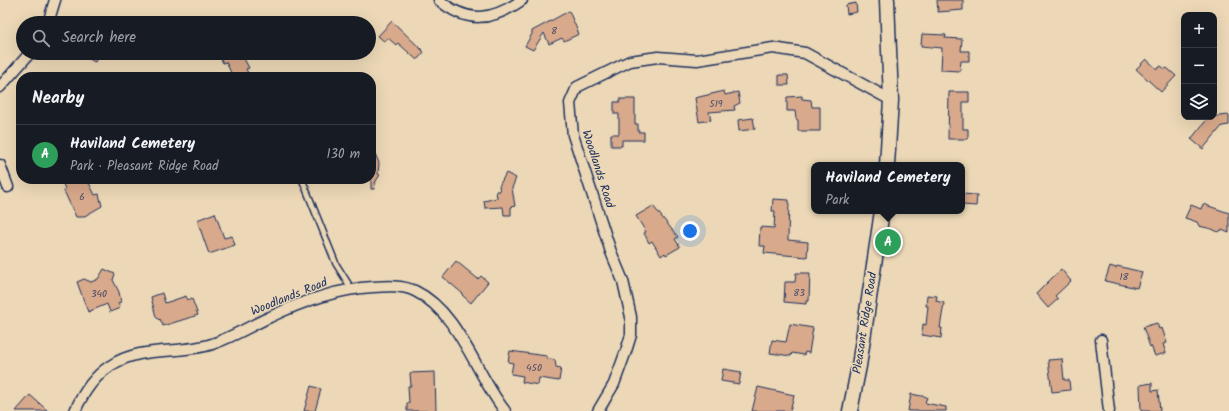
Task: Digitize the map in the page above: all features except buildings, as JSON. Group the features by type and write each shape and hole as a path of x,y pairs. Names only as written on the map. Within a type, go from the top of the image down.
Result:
{"street":[{"path":"50,16 55,0"},
{"path":"439,0 450,10 462,15 475,17 499,12 522,0"},
{"path":"887,0 891,100 887,162"},
{"name":"Woodlands Road","path":"594,411 598,411 614,384 631,335 631,317 623,281 611,252 573,135 570,102 577,87 630,61 658,57 697,60 774,48 805,53 891,100"},
{"path":"0,86 24,60"},
{"path":"0,165 8,187"},
{"name":"Pleasant Ridge Road","path":"850,411 859,366 882,214"},
{"name":"Woodlands Road","path":"75,411 83,393 96,378 110,366 124,359 138,354 160,351 192,350 213,344 237,334 270,316 322,296 351,288 388,286 406,288 424,296 440,310 452,325 505,411"},
{"path":"1101,340 1109,411"}],"lane":[{"path":"304,184 336,264 351,288"}],"place":[{"name":"Haviland Cemetery","path":"888,242"}]}
